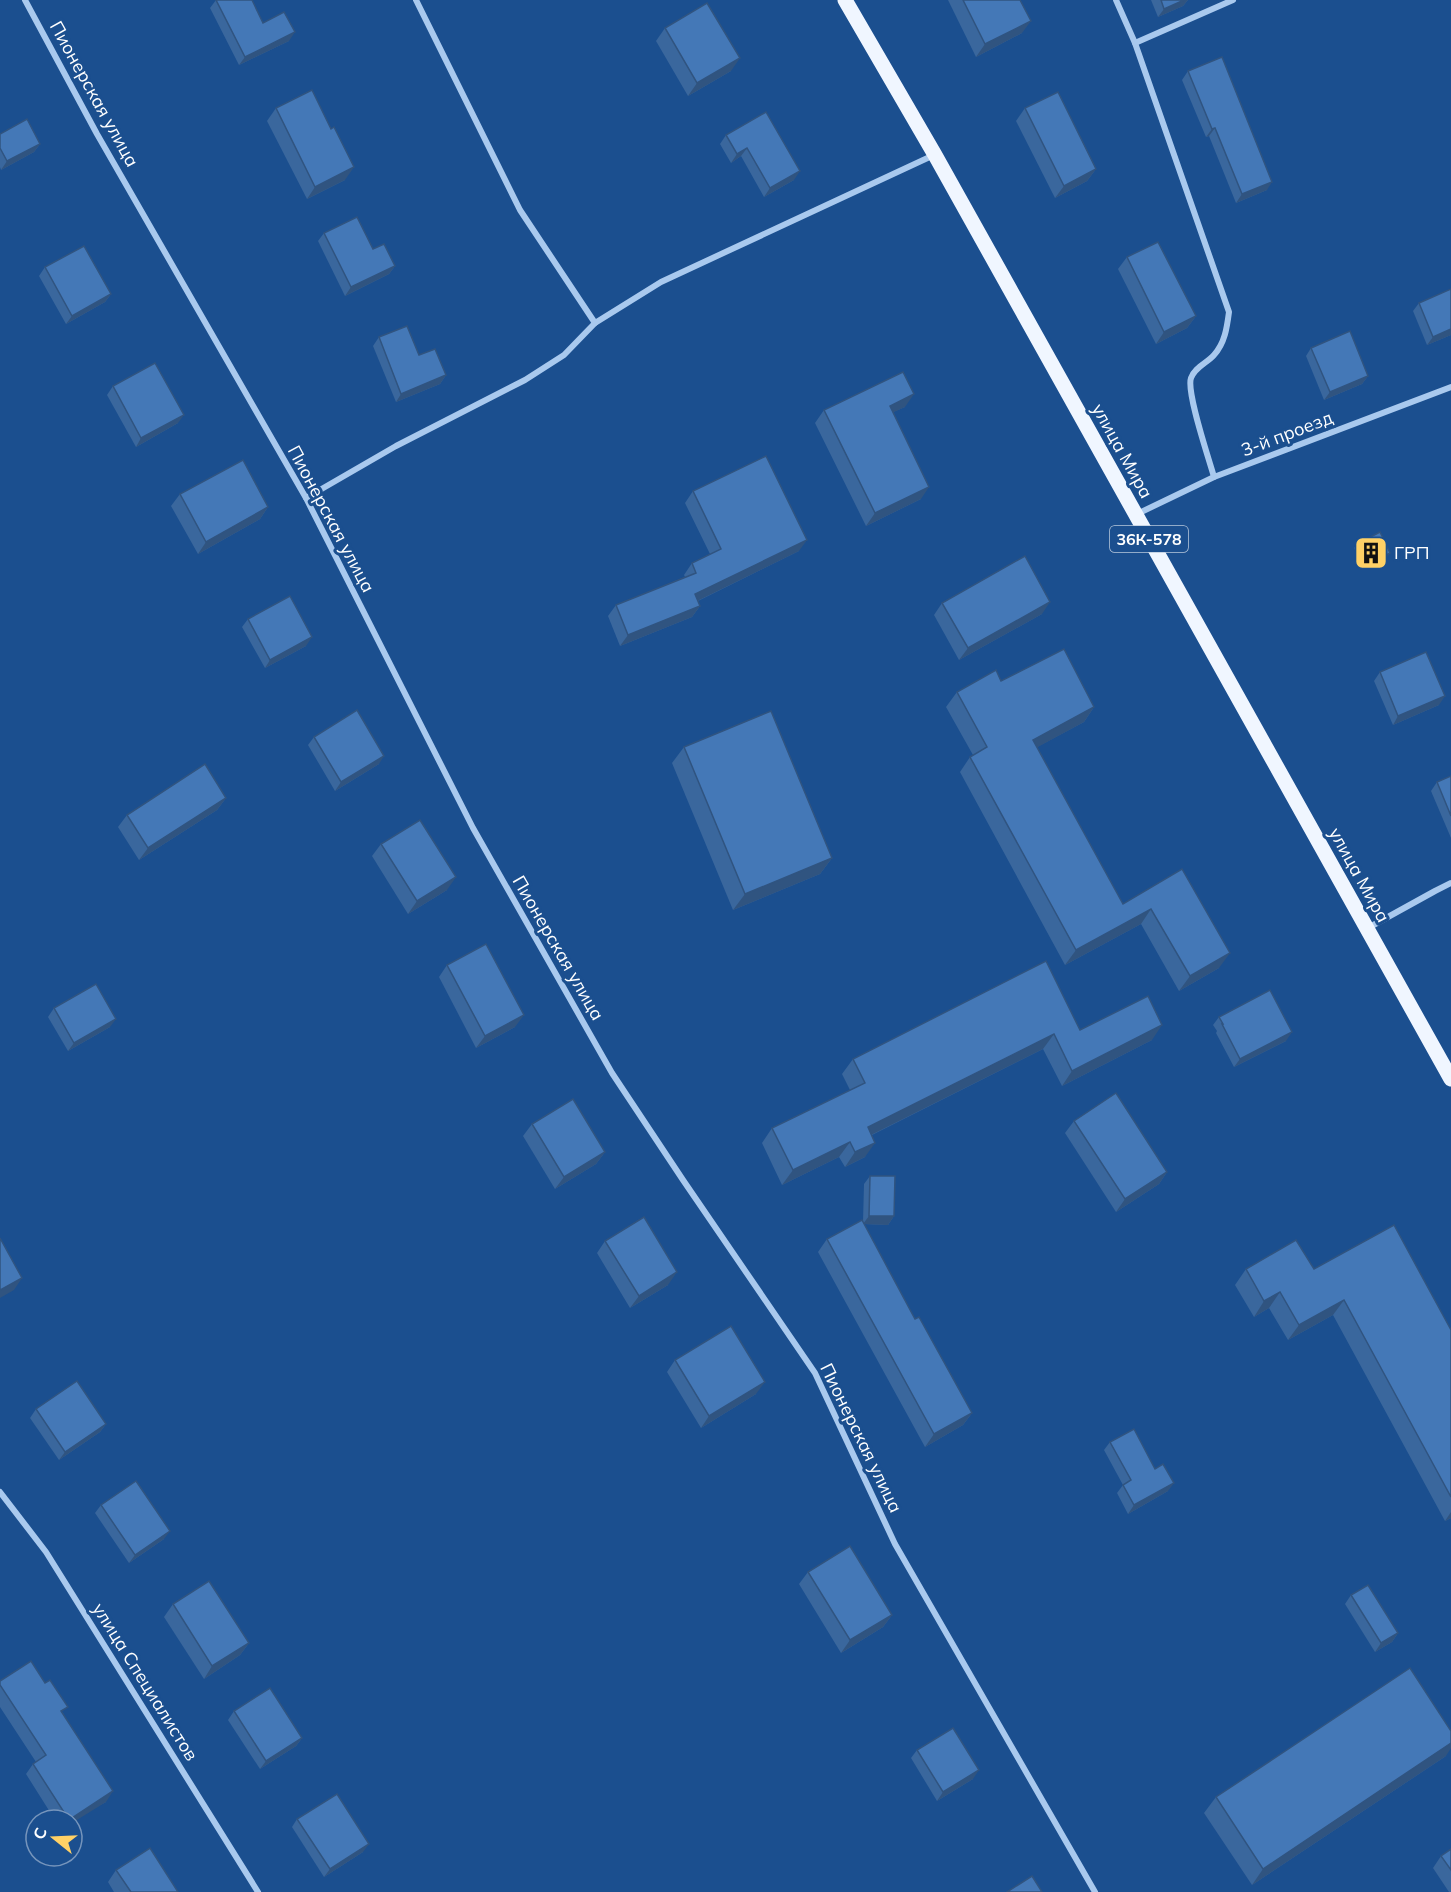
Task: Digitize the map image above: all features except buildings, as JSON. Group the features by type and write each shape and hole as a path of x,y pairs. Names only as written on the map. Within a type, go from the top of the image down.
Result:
{"main road":[{"name":"улица Мира","path":"845,0 1451,1079"}],"street":[{"name":"Пионерская улица","path":"25,0 97,134 306,498 479,838 612,1073 815,1373 895,1544 1095,1892"},
{"path":"416,0 520,210 594,322"},
{"path":"1116,0 1135,43 1229,312 1225,337 1215,355 1199,367 1191,379 1191,394 1214,477"},
{"path":"1135,43 1233,0"},
{"path":"306,498 396,446 525,380 564,355 594,322 661,282 934,155"},
{"name":"3-й проезд","path":"1136,515 1214,477 1451,387"},
{"path":"1367,929 1451,884"},
{"name":"улица Специалистов","path":"0,1492 46,1552 258,1892"}],"place":[{"name":"ГРП","path":"1371,553"}]}
